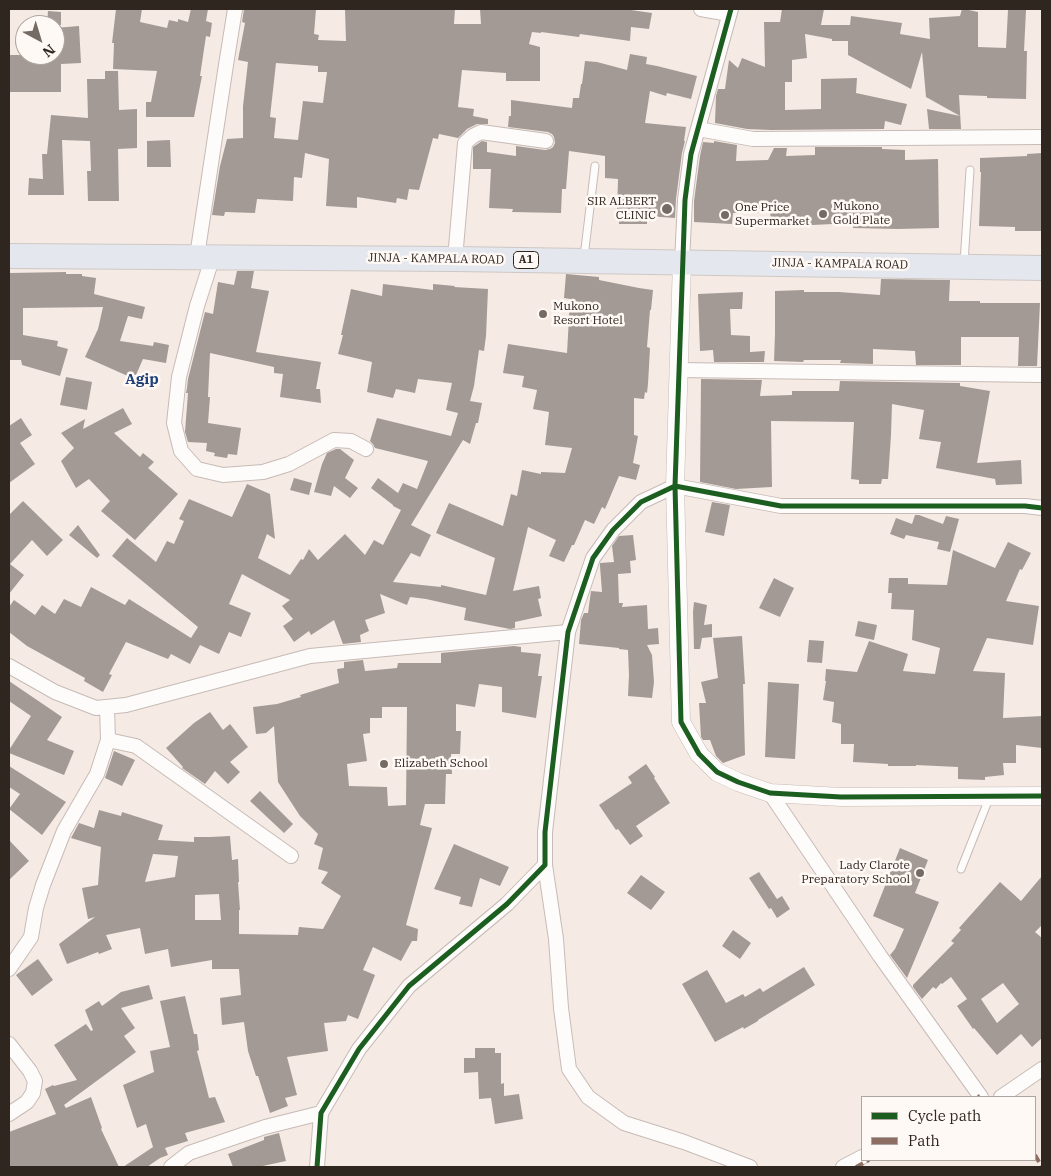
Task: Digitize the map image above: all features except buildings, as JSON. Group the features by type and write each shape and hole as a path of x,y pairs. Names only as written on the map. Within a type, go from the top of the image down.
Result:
{"highway":[{"name":"JINJA - KAMPALA ROAD","path":"9,256 205,256 1042,268"}],"street":[{"path":"235,9 226,65 205,256 197,306 179,377 174,423 181,451 196,468 223,475 263,472 289,464 334,440 351,441 366,449"},
{"path":"701,9 730,11 691,154 685,200 675,486 681,722 699,754 717,772 738,782 770,793 841,797 1042,796"},
{"path":"698,129 753,139 1042,137"},
{"path":"455,259 465,143 481,132 546,141"},
{"path":"679,370 1042,375"},
{"path":"750,1167 684,1142 624,1123 588,1097 568,1069 556,940 545,865 545,832 568,632 593,558 612,530 641,502 675,486 781,506 1016,506 1042,508"},
{"path":"9,666 56,692 96,708 126,705 310,656 568,632"},
{"path":"9,969 31,937 36,908 43,885 64,831 97,774 108,740 107,707"},
{"path":"108,740 136,746 291,856"},
{"path":"770,793 880,956 978,1096"},
{"path":"317,1167 321,1113 359,1049 409,986 507,904 545,865"},
{"path":"9,1044 30,1070 35,1081 33,1093 28,1102 9,1114"},
{"path":"1002,1096 1042,1069"},
{"path":"172,1167 189,1153 265,1127 321,1113"},
{"path":"843,1167 861,1158"}],"lane":[{"path":"584,261 595,166"},
{"path":"964,266 970,170"},
{"path":"962,870 990,796"}],"marked path":[{"path":"1036,1157 1042,1167"},
{"path":"856,1167 867,1161"}],"cycle path":[{"path":"731,9 691,154 685,200 675,486 681,722 699,754 717,772 738,782 770,793 841,797 1042,796"},
{"path":"317,1167 321,1113 359,1049 409,986 507,904 545,865 545,832 568,632 593,558 613,530 641,502 675,486 781,506 1025,506 1042,508"}],"place":[{"name":"SIR ALBERT CLINIC","path":"667,209"},
{"name":"Mukono Gold Plate","path":"823,214"},
{"name":"One Price Supermarket","path":"725,215"},
{"name":"Mukono Resort Hotel","path":"543,314"},
{"name":"Elizabeth School","path":"384,764"},
{"name":"Lady Clarote Preparatory School","path":"920,873"}],"district":[{"name":"Agip","path":"142,380"}]}
